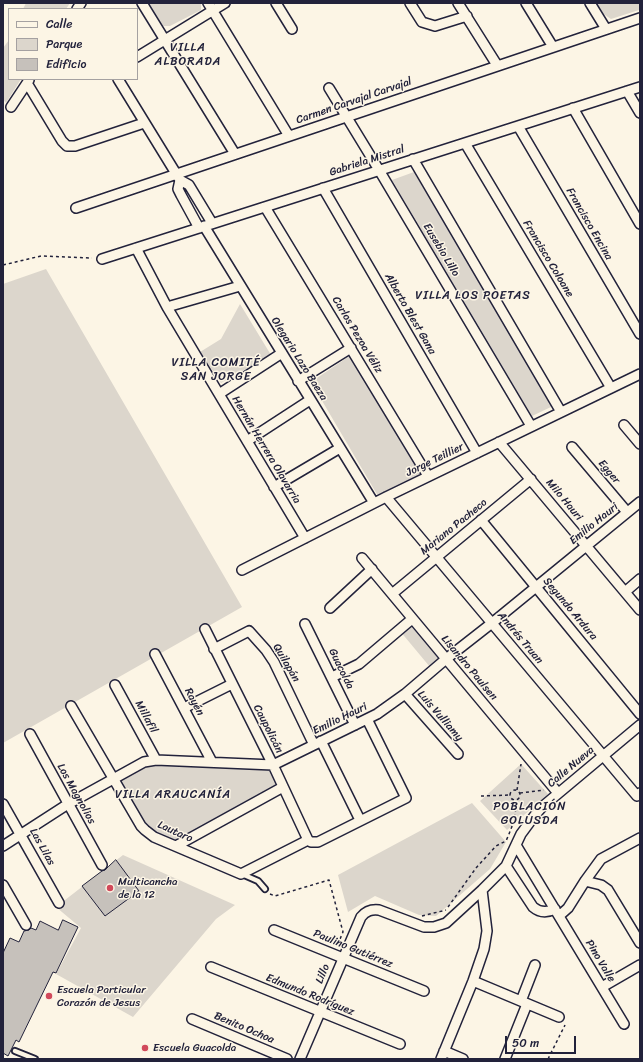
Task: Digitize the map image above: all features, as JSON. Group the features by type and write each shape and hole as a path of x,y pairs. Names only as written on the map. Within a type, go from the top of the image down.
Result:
{"street":[{"path":"142,3 235,154"},
{"path":"138,56 165,40 210,7 225,3"},
{"path":"276,3 292,29"},
{"path":"410,3 422,22 435,26 467,16"},
{"path":"458,3 497,65"},
{"path":"526,3 553,46"},
{"path":"590,3 606,29"},
{"path":"210,7 289,136"},
{"name":"Carmen Carvajal Carvajal","path":"76,208 178,177 235,154 640,18"},
{"path":"119,80 178,177 189,185 205,225"},
{"path":"11,107 28,81 62,142 67,146 75,146 144,123"},
{"name":"Gabriela Mistral","path":"102,259 640,87"},
{"name":"Eusebio Lillo","path":"329,88 531,426"},
{"path":"627,91 640,113"},
{"path":"572,108 640,224"},
{"name":"Francisco Encina","path":"518,126 640,334"},
{"name":"Francisco Coloane","path":"465,143 611,388"},
{"name":"Eusebio Lillo","path":"413,159 561,412"},
{"path":"178,177 178,189 181,195 205,225"},
{"name":"Alberto Blest Gana","path":"323,188 477,453"},
{"name":"Carlos Pezoa Véliz","path":"265,207 428,476"},
{"name":"Olegario Lazo Baeza","path":"205,225 240,286 374,503"},
{"name":"Hernán Herrera Olavarria","path":"136,248 167,307 305,538"},
{"path":"167,307 240,286"},
{"path":"298,381 351,348"},
{"path":"219,394 282,353"},
{"name":"Jorge Teillier","path":"242,570 428,476 640,374"},
{"path":"247,441 310,400"},
{"path":"624,425 640,444"},
{"name":"Milo Hauri","path":"499,442 640,610"},
{"name":"Egger","path":"572,447 627,512"},
{"path":"274,487 340,448"},
{"name":"Mariano Pacheco","path":"392,594 531,479"},
{"name":"Andrés Truan","path":"386,497 603,756 638,794"},
{"name":"Emilio Hauri","path":"3,846 68,804 149,760 273,765 368,719 405,694 640,502"},
{"name":"Segundo Ardura","path":"481,520 640,714"},
{"name":"Lisandro Paulsen","path":"362,558 555,791"},
{"path":"330,608 372,569"},
{"path":"625,592 640,579"},
{"path":"332,677 359,664 412,619"},
{"name":"Guacolda","path":"305,624 355,725"},
{"name":"Caupolicán","path":"205,629 273,765 308,840"},
{"name":"Quilapán","path":"214,649 249,631 266,650 360,820"},
{"name":"Rayén","path":"155,654 212,762"},
{"path":"184,708 232,684"},
{"name":"Millafil","path":"115,685 156,760"},
{"name":"Luis Vulliamy","path":"405,694 458,754"},
{"name":"Lautaro","path":"71,706 113,779 145,830 154,837 241,874"},
{"path":"241,874 308,840 311,842 318,842 406,798 368,719"},
{"name":"Calle Nueva","path":"360,921 364,914 368,911 375,910 383,911 424,927 434,927 446,923 506,866 525,829 555,791 603,756 640,725"},
{"name":"Los Magnolios","path":"30,734 102,865"},
{"path":"176,846 283,787"},
{"name":"Las Lilas","path":"3,804 59,903"},
{"path":"506,866 533,907 540,912 557,913 568,908 601,859 640,839"},
{"name":"Pino Valle","path":"516,844 624,1024"},
{"path":"585,882 601,885 608,890 640,943"},
{"path":"3,885 26,925"},
{"path":"463,1059 442,1055 473,981 484,949 487,931 482,890"},
{"name":"Lillo","path":"300,1059 360,921"},
{"name":"Paulino Gutiérrez","path":"274,930 424,991"},
{"path":"505,1059 535,965"},
{"path":"602,987 640,965"},
{"name":"Edmundo Rodríguez","path":"211,967 400,1044"},
{"path":"473,981 559,1017"},
{"name":"Benito Ochoa","path":"192,1019 287,1059"}],"lane":[{"name":"Lautaro","path":"241,874 258,881 267,891"},
{"path":"15,1050 34,1059"}],"path":[{"path":"3,265 41,256 102,259"},
{"path":"520,794 517,790 521,764"},
{"path":"481,796 510,794 512,790 517,790"},
{"path":"520,794 555,791"},
{"path":"510,794 512,799 516,800"},
{"path":"417,917 446,910 476,868 496,846 506,841 514,823 516,800 520,797 520,794"},
{"path":"267,891 275,896 329,880 342,932 334,954"},
{"path":"548,1059 566,1020 559,1017"}],"green space":[{"path":"26,3 70,3 67,8 24,8"},
{"path":"148,3 201,3 201,10 170,26 162,26"},
{"path":"596,3 640,3 640,8 639,10 611,19 602,13"},
{"path":"8,41 8,80 20,80 6,103 3,99 3,48"},
{"path":"414,172 553,406 532,416 392,180"},
{"path":"46,269 242,607 3,743 3,284"},
{"path":"240,304 271,355 221,383 200,352 221,339"},
{"path":"354,353 423,474 378,496 311,382"},
{"path":"411,622 441,658 430,667 400,631"},
{"name":"VILLA ARAUCANÍA","path":"143,764 272,767 282,786 177,845 145,828 116,779"},
{"path":"521,764 548,794 507,830 480,801"},
{"path":"472,803 506,842 490,869 436,916 419,915 375,896 348,912 338,875"},
{"path":"123,855 235,905 216,919 133,1017 56,974 81,928 56,907"}],"building":[{"name":"Multicancha de la 12","path":"116,860 139,891 105,916 82,886 105,870"},
{"path":"63,920 78,927 56,973 53,972 19,1042 16,1040 8,1056 3,1053 3,953 10,938 19,942 24,931 31,928 36,930 40,921 58,930"}],"place":[{"name":"Multicancha de la 12","path":"110,888"},
{"name":"Escuela Particular Corazón de Jesus","path":"49,996"},
{"name":"Escuela Guacolda","path":"145,1048"}],"district":[{"name":"VILLA ALBORADA","path":"188,55"},
{"name":"VILLA LOS POETAS","path":"473,296"},
{"name":"VILLA COMITÉ SAN JORGE","path":"216,370"},
{"name":"VILLA ARAUCANÍA","path":"173,795"},
{"name":"POBLACIÓN GOLUSDA","path":"530,814"}]}
